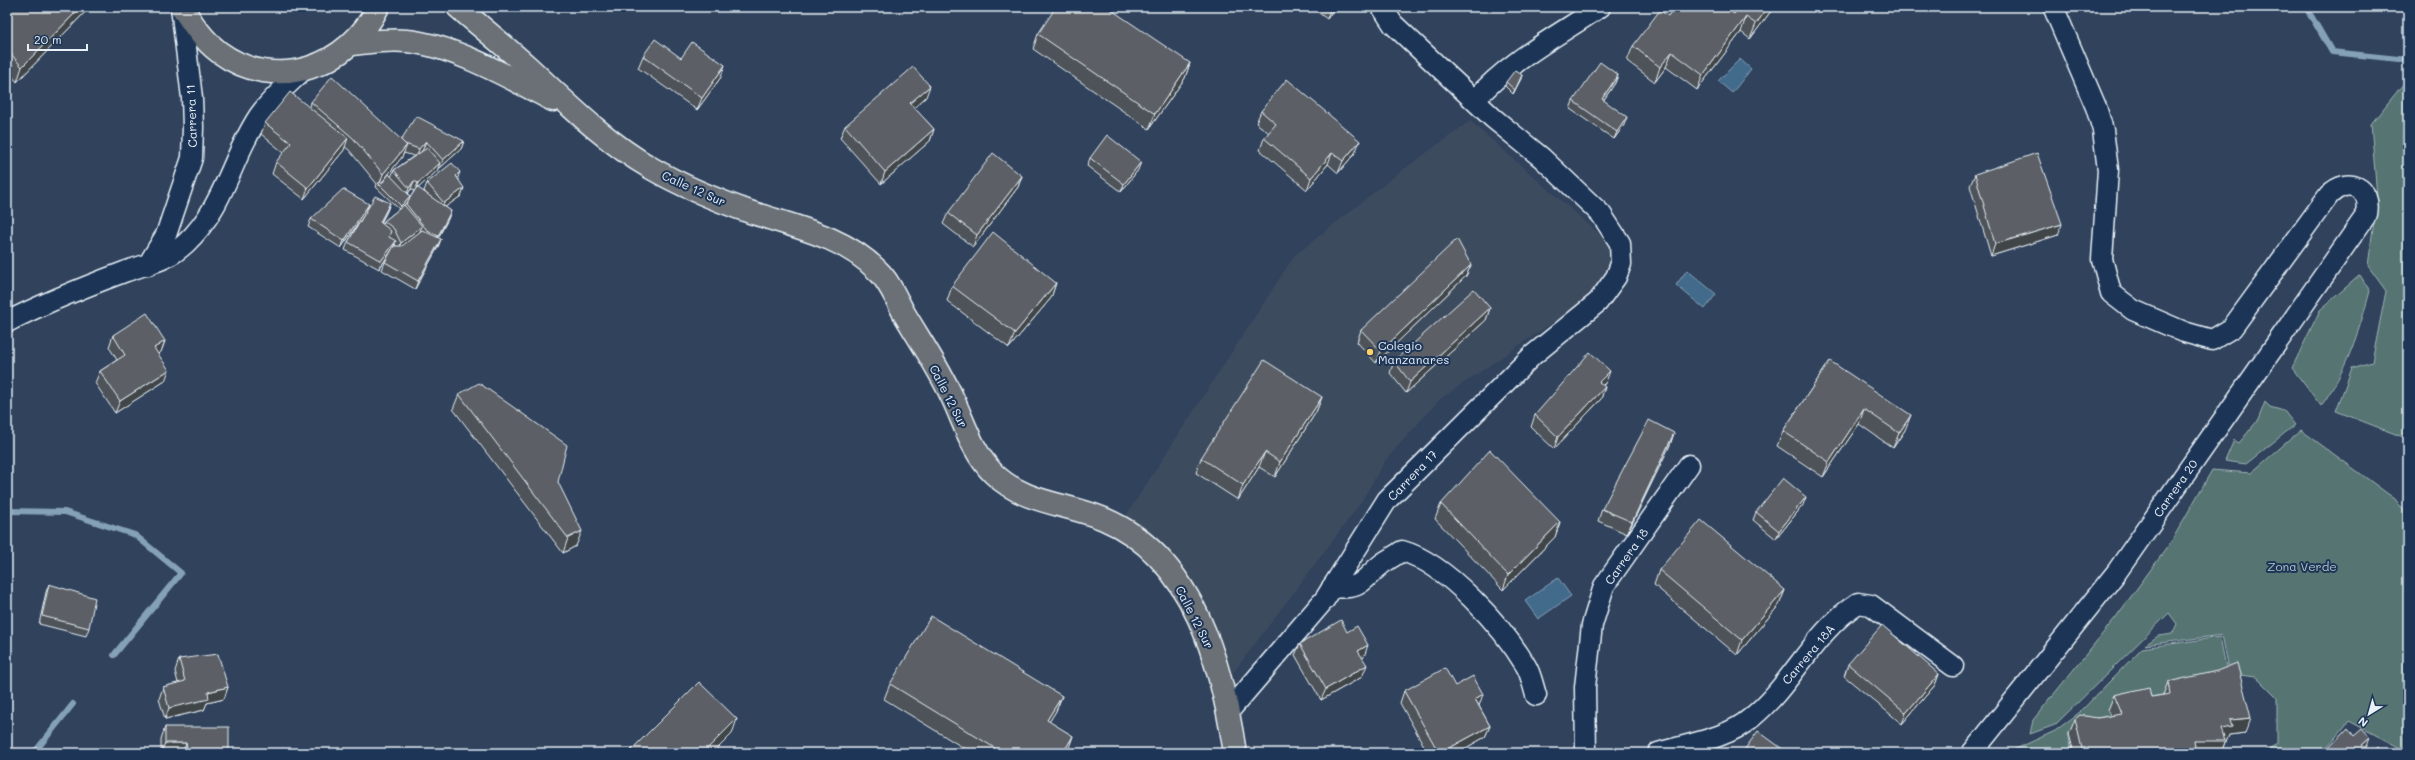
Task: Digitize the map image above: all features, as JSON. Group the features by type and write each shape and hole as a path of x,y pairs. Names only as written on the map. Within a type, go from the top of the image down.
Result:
{"main road":[{"path":"181,7 204,38 219,52 232,60 260,70 301,72 328,61 352,44 368,27 378,7"},
{"name":"Calle 12 Sur","path":"458,7 526,65 574,111 615,144 649,167 682,185 748,211 830,237 860,254 881,273 953,398 971,441 994,473 1020,493 1106,520 1150,549 1169,570 1185,593 1210,643 1229,711 1236,753"},
{"name":"Calle 12 Sur","path":"352,44 386,40 408,41 429,45 482,66 574,111"}],"street":[{"name":"Carrera 11","path":"148,265 166,235 192,158 192,98 181,7"},
{"path":"1382,7 1393,24 1475,100 1486,87 1550,38 1600,7"},
{"name":"Carrera 20","path":"1972,753 2116,573 2367,214 2369,206 2366,194 2357,186 2343,185 2337,187 2232,328 2212,340 2184,332 2133,310 2111,293 2102,259 2108,170 2103,130 2096,107 2056,11"},
{"path":"7,322 28,311 124,272 161,261 185,244 201,228 216,206 259,116 276,95 301,72"},
{"name":"Carrera 17","path":"1229,711 1310,616 1332,587 1355,548 1387,500 1516,370 1598,302 1616,276 1621,264 1620,242 1601,214 1542,158 1493,118 1475,100"},
{"name":"Carrera 18","path":"1586,753 1586,679 1592,625 1604,586 1689,465"},
{"path":"1332,587 1349,588 1364,582 1383,563 1402,551 1415,555 1456,584 1494,623 1526,667 1536,695"},
{"name":"Carrera 18A","path":"1658,753 1725,733 1750,719 1792,674 1824,632 1846,611 1858,603 1871,606 1952,666"}],"shaded area":[{"path":"1740,59 1751,69 1732,93 1718,81"},
{"name":"Colegio Manzanares","path":"1470,121 1610,243 1609,275 1580,304 1439,400 1385,461 1358,507 1233,673 1210,619 1123,520 1294,256 1392,178"},
{"path":"1687,270 1716,294 1705,309 1676,285"},
{"path":"1558,578 1571,596 1538,619 1525,601"}],"green space":[{"path":"2408,78 2408,439 2336,411 2352,368 2372,362 2386,291 2368,266 2377,197 2371,124"},
{"path":"2360,275 2370,291 2366,306 2345,365 2321,406 2292,368 2320,310"},
{"path":"2265,402 2270,407 2284,411 2295,425 2246,464 2225,461 2234,440 2239,443 2258,420"},
{"name":"Zona Verde","path":"2301,430 2395,499 2408,516 2408,752 2349,721 2323,753 2262,753 2277,744 2277,698 2256,677 2230,674 2222,635 2145,645 2158,636 2172,634 2177,624 2169,613 2055,725 2030,734 2033,720 2116,617 2171,542 2212,470 2251,473"},
{"path":"2220,637 2228,677 2109,710 2111,718 2068,732 2072,753 2007,753 2055,731 2080,712 2142,648"}],"building":[{"path":"7,7 81,7 22,67 7,49"},
{"path":"1056,7 1107,7 1190,63 1155,114 1038,34"},
{"path":"1674,7 1724,7 1734,14 1740,7 1768,7 1756,24 1746,17 1703,75 1672,52 1660,67 1633,46 1660,10 1668,16"},
{"path":"655,39 681,58 692,42 725,65 702,98 643,56"},
{"path":"1600,62 1618,75 1602,99 1627,117 1617,132 1573,101"},
{"path":"913,67 930,86 910,103 934,129 885,172 845,126"},
{"path":"1515,70 1522,75 1515,90 1506,82"},
{"path":"332,76 407,145 383,174 353,138 311,102"},
{"path":"1287,79 1360,141 1343,161 1332,153 1311,178 1264,138 1276,124 1261,111"},
{"path":"290,92 348,138 308,188 276,162 291,143 265,123"},
{"path":"416,116 464,141 443,160 426,141 419,149 405,144 401,140"},
{"path":"1107,135 1141,162 1124,184 1090,158"},
{"path":"427,148 440,163 418,183 414,181 409,188 394,170"},
{"path":"993,153 1022,176 977,235 948,213"},
{"path":"2037,153 2062,224 1995,244 1975,174"},
{"path":"452,163 460,172 456,176 464,188 444,203 427,183"},
{"path":"389,174 410,196 401,206 378,183 383,182"},
{"path":"417,187 451,211 438,236 426,229 406,204"},
{"path":"343,189 369,204 344,241 311,219"},
{"path":"375,196 390,203 380,222 391,231 389,237 396,241 381,261 348,242"},
{"path":"404,205 422,226 401,243 394,229 384,221"},
{"path":"422,230 441,239 418,281 385,262 394,246 402,246"},
{"path":"993,232 1056,283 1015,333 952,286"},
{"path":"1457,239 1471,265 1381,351 1361,330"},
{"path":"1474,289 1490,308 1410,382 1394,361"},
{"path":"147,313 165,341 154,348 169,370 120,401 100,371 125,355 113,335"},
{"path":"1590,352 1610,371 1599,382 1605,387 1558,437 1535,415"},
{"path":"1264,360 1322,397 1280,462 1265,452 1243,485 1201,458"},
{"path":"1830,361 1911,415 1899,433 1864,409 1829,462 1783,431"},
{"path":"479,383 567,445 558,482 582,531 568,538 459,394"},
{"path":"1649,420 1674,433 1632,522 1602,509"},
{"path":"1490,450 1560,522 1508,575 1441,504"},
{"path":"1783,478 1806,497 1779,531 1756,512"},
{"path":"1701,520 1785,590 1742,640 1659,570"},
{"path":"49,584 95,598 89,628 42,616"},
{"path":"931,616 1062,696 1047,720 1073,736 1063,753 1003,753 890,684"},
{"path":"1341,620 1347,632 1357,626 1368,645 1358,651 1367,665 1326,689 1300,644"},
{"path":"1882,625 1939,674 1906,713 1848,664"},
{"path":"218,654 228,687 208,692 209,699 169,708 163,687 185,681 179,659"},
{"path":"2237,663 2251,718 2230,720 2232,727 2221,729 2225,741 2194,741 2196,753 2083,753 2075,719 2080,715 2097,718 2122,714 2114,695 2149,687 2151,697 2170,694 2168,682 2217,671"},
{"path":"1445,668 1455,686 1473,676 1483,694 1475,699 1490,726 1439,753 1404,691"},
{"path":"699,682 737,719 703,753 628,753"},
{"path":"165,727 229,727 229,753 188,753 186,743 165,743"},
{"path":"2348,728 2354,736 2362,729 2370,738 2362,745 2372,752 2377,747 2383,753 2324,753"},
{"path":"1758,731 1788,753 1742,753"}],"waterway":[{"path":"2306,7 2332,52 2408,60"},
{"path":"7,511 65,512 135,535 181,573 114,655"},
{"path":"34,753 73,704"}],"place":[{"name":"Colegio Manzanares","path":"1370,352"}]}
